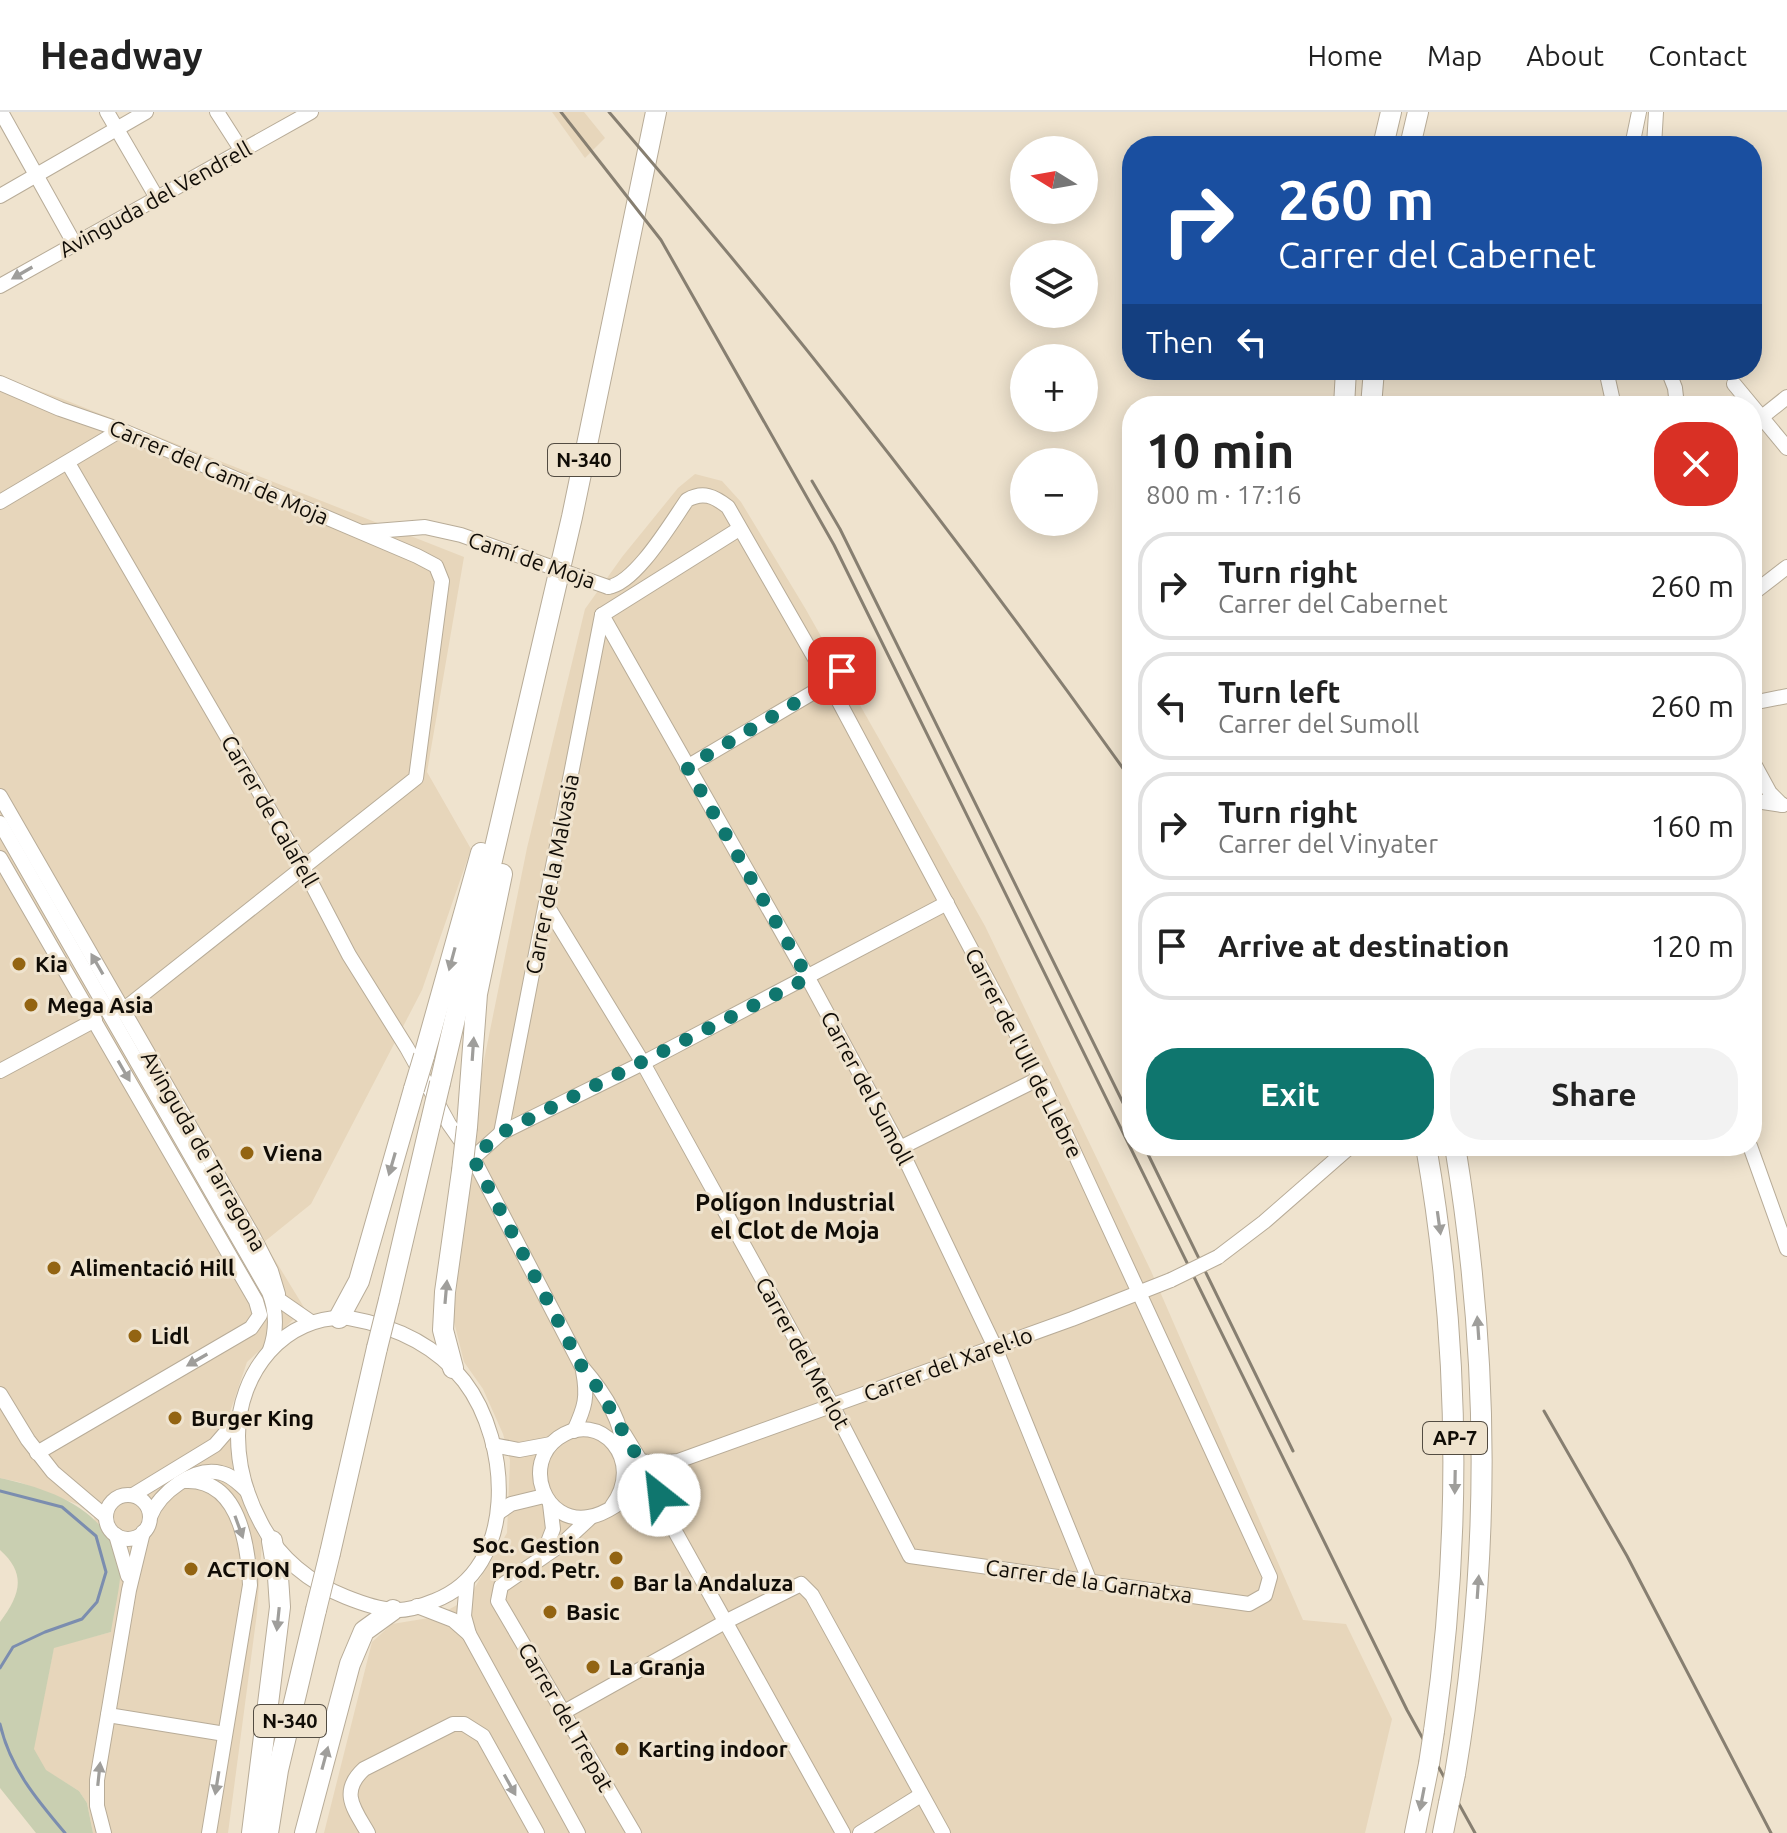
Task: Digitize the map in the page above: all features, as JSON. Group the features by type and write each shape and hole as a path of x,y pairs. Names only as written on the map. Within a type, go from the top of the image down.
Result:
{"highway":[{"name":"N-340","path":"268,1833 278,1770 572,517 656,112"},
{"path":"1385,136 1391,112"},
{"path":"1412,136 1418,112"},
{"path":"339,1318 359,1281 477,863 503,806"},
{"path":"453,1368 443,1330 445,1292 468,1165 467,1127 477,994 506,855 503,806"},
{"name":"AP-7","path":"1415,1833 1429,1764 1449,1613 1455,1463 1447,1297 1427,1156"},
{"name":"AP-7","path":"1454,1809 1477,1603 1484,1464 1476,1304 1456,1156"},
{"path":"252,1833 280,1607 272,1541"},
{"path":"305,1833 350,1664 364,1631 393,1610"}],"street":[{"path":"1,112 74,243"},
{"path":"107,112 157,198"},
{"path":"0,196 146,112"},
{"path":"217,112 242,151"},
{"name":"Avinguda del Vendrell","path":"0,286 311,112"},
{"path":"1634,136 1639,112"},
{"path":"1655,136 1656,112"},
{"name":"Carrer del Camí de Moja","path":"0,383 60,409 121,430 436,566 442,581 442,593 416,778 304,869"},
{"path":"1734,384 1742,396"},
{"path":"1762,418 1787,397"},
{"path":"1762,425 1787,448"},
{"path":"0,502 121,430"},
{"name":"Carrer de Calafell","path":"68,463 304,869 349,955 407,1048 468,1165 582,1367 593,1380 651,1478 666,1515 843,1833"},
{"name":"Camí de Moja","path":"362,532 425,527 474,539 608,587 616,586 630,577 687,500 695,495 707,495 728,507 739,529"},
{"path":"602,615 739,529"},
{"name":"Carrer de l'Ull de Llebre","path":"739,529 829,683 1040,1078 1270,1577 1265,1595"},
{"path":"1762,586 1787,567"},
{"name":"Carrer del Sumoll","path":"602,615 808,978 900,1148 994,1345 1090,1582"},
{"name":"Carrer de la Malvasia","path":"501,1133 602,615"},
{"path":"687,767 829,683 856,659"},
{"path":"1762,701 1787,696"},
{"path":"1762,776 1784,806"},
{"name":"Avinguda de Tarragona","path":"0,796 271,1271 276,1320 270,1350"},
{"path":"1762,800 1784,806"},
{"name":"Avinguda de Tarragona","path":"0,823 274,1297 311,1322"},
{"name":"Avinguda de Tarragona","path":"0,858 256,1301 260,1315 251,1328 37,1453"},
{"path":"123,1010 304,869"},
{"path":"468,1165 501,1133 808,978 947,903"},
{"name":"Carrer del Merlot","path":"546,904 643,1063 832,1405 910,1556"},
{"path":"0,1071 95,1020"},
{"path":"900,1148 1040,1078"},
{"name":"Carrer del Xarel·lo","path":"678,1461 1140,1294 1171,1280 1218,1257 1264,1222 1340,1156"},
{"path":"1754,1156 1787,1249"},
{"name":"Avinguda de Tarragona","path":"215,1230 248,1270 276,1320"},
{"path":"339,1318 395,1330 422,1344 453,1368 474,1397 493,1445 498,1513 488,1550 467,1581 445,1597 393,1610 360,1602 322,1586 302,1573 272,1541 247,1491 239,1450 241,1415 253,1379 270,1350 291,1332 311,1322 339,1318"},
{"path":"574,1431 584,1411 587,1393 582,1367"},
{"path":"0,1394 37,1453 53,1472 106,1517 112,1532 128,1539 143,1532"},
{"path":"106,1517 108,1508 116,1499 133,1495 215,1445 241,1415"},
{"path":"541,1559 553,1529 539,1469 551,1444 561,1436 574,1431 588,1431 614,1443 622,1457 641,1462 678,1461"},
{"path":"617,1502 625,1483 621,1431"},
{"path":"493,1445 519,1450 551,1444"},
{"path":"541,1559 591,1517 678,1461"},
{"path":"104,1833 97,1806 97,1780 129,1590 143,1532 155,1503 161,1496 198,1474 215,1471 226,1474 247,1491"},
{"path":"186,1481 198,1481 221,1491 240,1528 248,1555 250,1585 209,1833"},
{"path":"72,1487 104,1499 116,1499"},
{"path":"133,1495 143,1501 150,1517"},
{"path":"617,1502 640,1497 666,1515"},
{"path":"498,1513 511,1504 547,1500 569,1516 591,1517"},
{"path":"116,1535 128,1572 129,1590"},
{"name":"Carrer de la Garnatxa","path":"910,1556 1249,1604 1265,1595"},
{"name":"Carrer del Trepat","path":"541,1559 501,1586 498,1601 634,1833"},
{"path":"467,1581 464,1616 469,1634 578,1833"},
{"path":"564,1712 725,1622 801,1584 812,1595 943,1833"},
{"path":"417,1606 453,1620 469,1634"},
{"path":"108,1715 225,1734"},
{"path":"368,1833 352,1805 354,1779 364,1769 453,1724 464,1724 483,1736 537,1833"},
{"path":"544,1768 588,1833"},
{"path":"860,1833 921,1795"}],"shaded area":[{"path":"552,112 584,112 605,138 585,158"},
{"path":"0,377 464,557 427,772 471,849 422,990 311,1204 264,1242 305,1309 247,1362 229,1415 233,1474 247,1513 262,1542 257,1613 228,1833 93,1833 87,1803 79,1791 45,1770 33,1749 54,1647 111,1632 94,1517 79,1505 0,1478"},
{"path":"695,474 722,481 741,502 805,608 985,926 1151,1271 1303,1620 1346,1624 1392,1719 1365,1833 324,1833 372,1642 392,1624 435,1617 468,1599 507,1533 510,1460 503,1434 483,1389 464,1362 453,1318 483,1065 527,848 585,609 678,488"}],"green space":[{"path":"0,1478 38,1488 74,1504 102,1528 120,1564 111,1632 54,1648 34,1749 46,1770 79,1791 87,1803 93,1833 36,1833 0,1788 0,1622 18,1586 14,1568 0,1550"}],"waterway":[{"path":"0,1491 62,1507 96,1536 106,1572 97,1602 82,1619 13,1647 0,1668"},
{"path":"0,1724 18,1769 65,1833"}],"railway":[{"path":"561,112 661,240 834,545 1122,1131"},
{"path":"609,112 746,275 878,440 1122,767"},
{"path":"812,481 840,529 1122,1101"},
{"path":"1135,1156 1407,1710 1475,1833"},
{"path":"1149,1156 1293,1451"},
{"path":"1544,1411 1627,1556 1771,1833"}],"place":[{"name":"Kia","path":"19,964"},
{"name":"Mega Asia","path":"31,1005"},
{"name":"Viena","path":"247,1153"},
{"name":"Alimentació Hill","path":"54,1268"},
{"name":"Lidl","path":"135,1336"},
{"name":"Burger King","path":"175,1418"},
{"name":"Soc. Gestion Prod. Petr.","path":"616,1558"},
{"name":"ACTION","path":"191,1569"},
{"name":"Bar la Andaluza","path":"617,1583"},
{"name":"Basic","path":"550,1612"},
{"name":"La Granja","path":"593,1667"},
{"name":"Karting indoor","path":"622,1749"}],"district":[{"name":"Polígon Industrial el Clot de Moja","path":"795,1217"}],"route":[{"path":"659,1495 600,1391 582,1367 473,1158 501,1133 808,978 687,767 829,683 842,671"}]}
